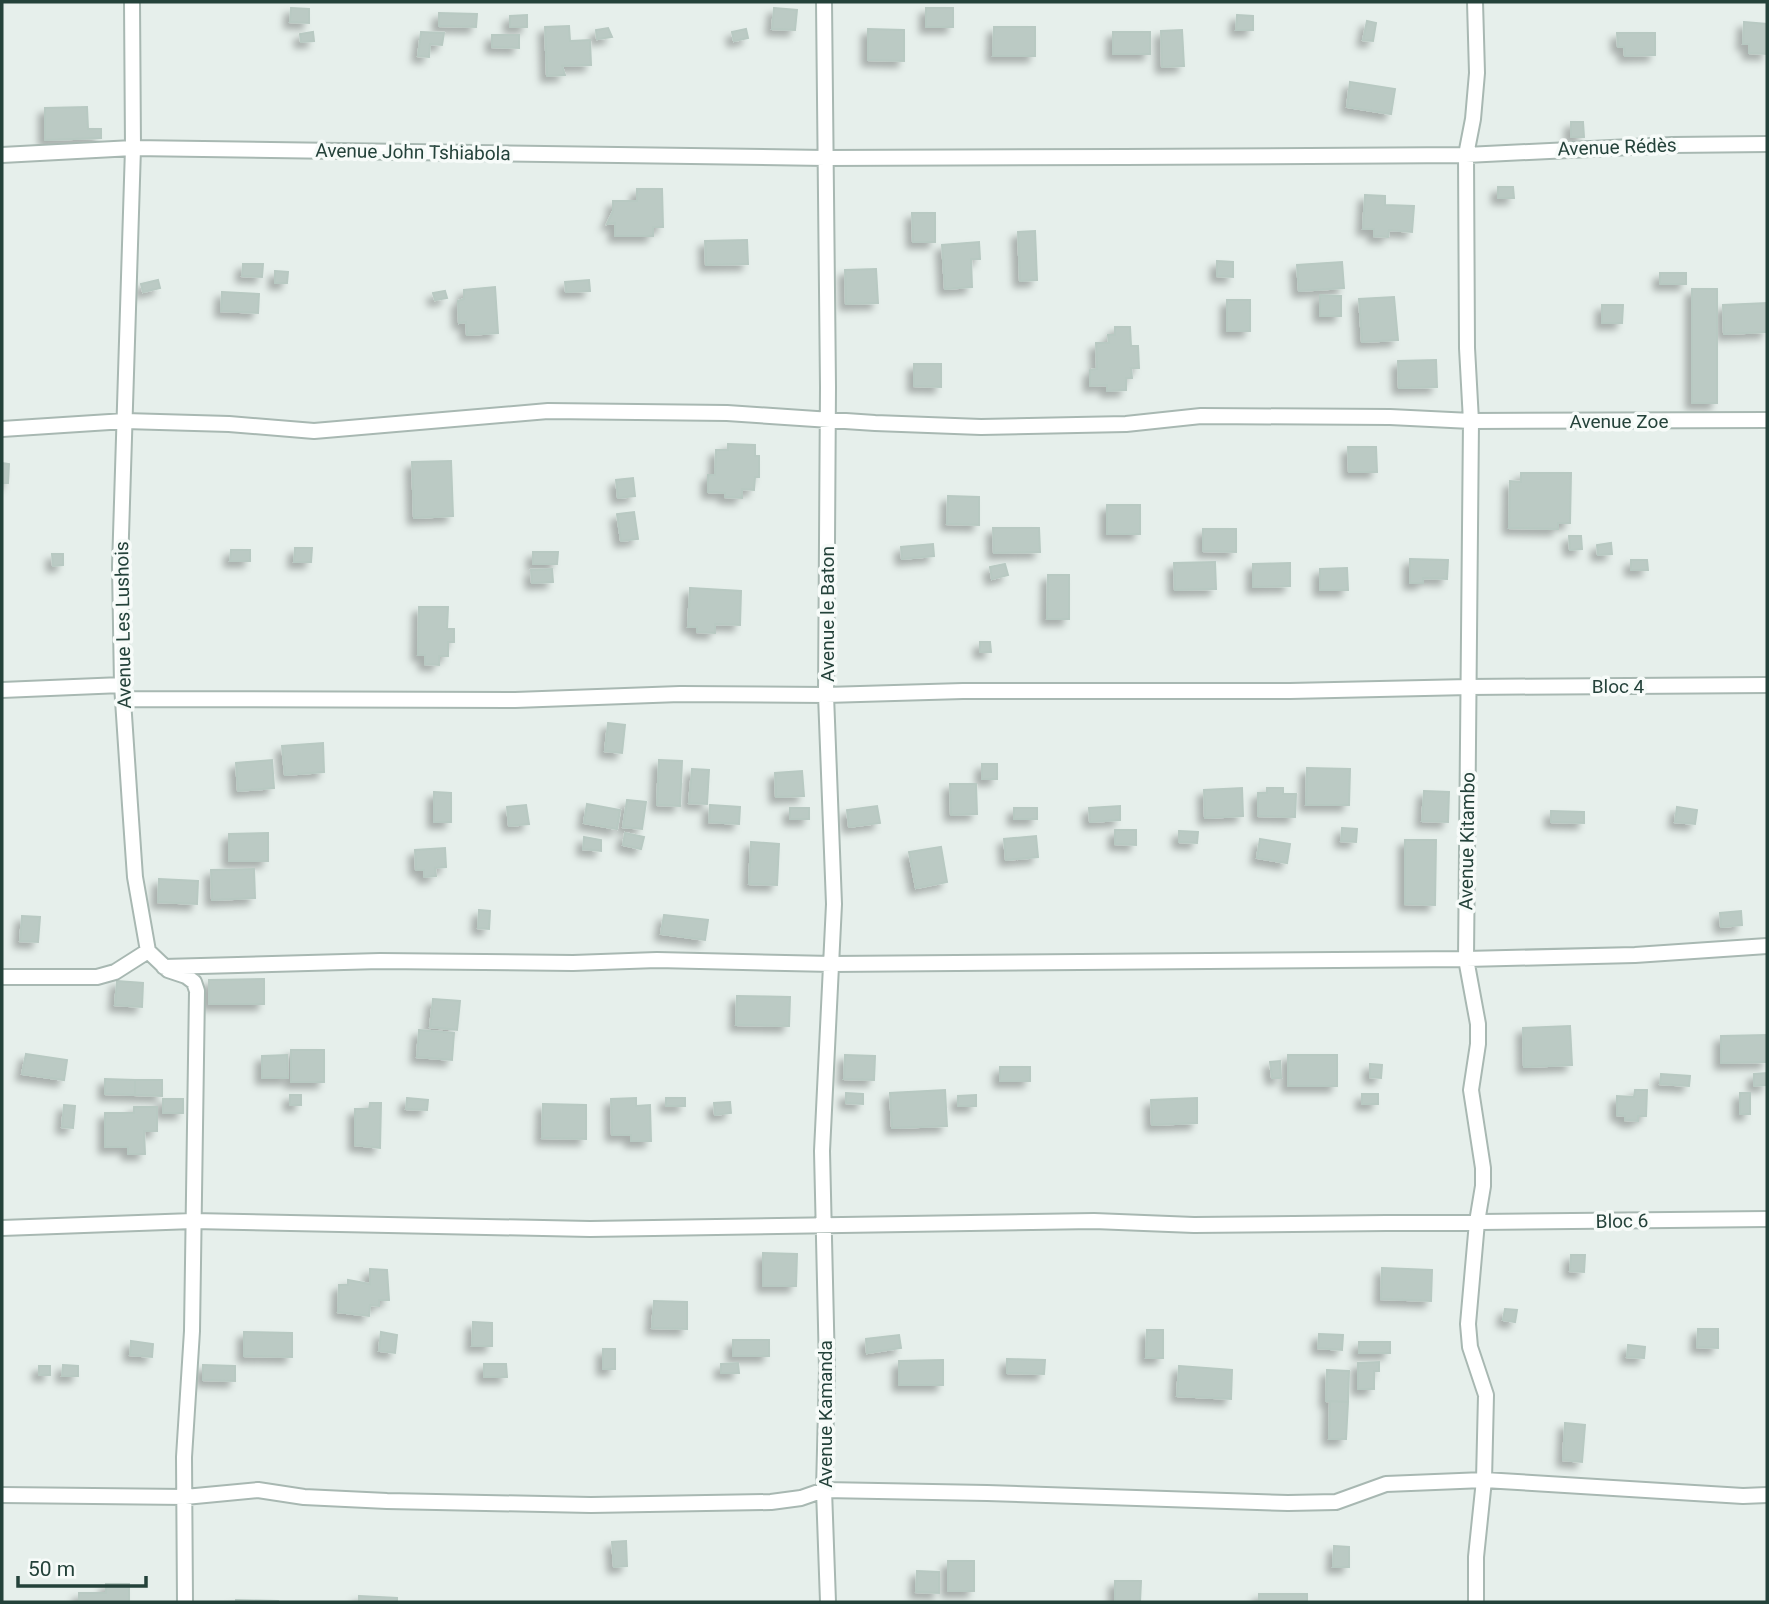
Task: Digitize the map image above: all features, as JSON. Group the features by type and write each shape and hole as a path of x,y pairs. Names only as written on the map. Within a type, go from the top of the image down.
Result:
{"street":[{"name":"Avenue Les Lushois","path":"132,2 133,148 120,566 123,692 135,877 141,924 148,951"},
{"name":"Avenue le Baton","path":"824,2 828,418 826,695 834,904 822,1150 825,1225"},
{"name":"Avenue Kitambo","path":"1475,2 1477,72 1473,119 1466,155 1467,348 1471,421 1466,959 1478,1024 1478,1044 1471,1090 1483,1168 1483,1186 1468,1324 1470,1347 1486,1395 1484,1480 1476,1557 1476,1602"},
{"name":"Avenue Rédès","path":"825,158 1466,155 1672,145 1767,144"},
{"name":"Avenue John Tshiabola","path":"2,155 133,148 825,158"},
{"name":"Avenue Zoe","path":"2,429 125,421 229,424 314,431 548,411 727,412 875,423 981,427 1126,424 1201,416 1390,417 1471,421 1767,420"},
{"name":"Bloc 4","path":"2,690 515,700 680,694 826,695 962,691 1290,691 1767,685"},
{"path":"164,967 380,961 573,963 657,960 832,964 1466,959 1635,955 1767,946"},
{"path":"2,977 97,977 115,972 148,951 164,967 194,982 197,991 192,1331 184,1457 185,1602"},
{"name":"Bloc 6","path":"2,1228 193,1221 508,1228 1080,1221 1194,1225 1767,1219"},
{"name":"Avenue Kamanda","path":"825,1225 824,1311 827,1369 824,1490 828,1602"},
{"path":"2,1495 185,1497 258,1490 304,1497 387,1501 592,1506 771,1502 801,1498 824,1490 1288,1503 1336,1502 1385,1484 1484,1480 1743,1496 1767,1495"}],"building":[{"path":"291,8 309,9 309,23 290,22"},
{"path":"774,8 797,10 795,30 772,29"},
{"path":"926,8 953,8 953,27 926,27"},
{"path":"439,13 477,14 476,27 439,26"},
{"path":"527,15 527,27 510,27 510,16"},
{"path":"1237,15 1253,16 1253,30 1236,30"},
{"path":"1367,21 1376,23 1373,41 1363,40"},
{"path":"1744,22 1767,24 1767,54 1749,53 1749,44 1743,44"},
{"path":"569,26 570,41 590,40 591,65 562,66 565,75 547,76 545,27"},
{"path":"994,27 1035,27 1035,56 993,56"},
{"path":"608,28 612,37 597,39 596,30"},
{"path":"746,29 748,38 734,41 732,32"},
{"path":"868,29 904,30 904,61 868,60"},
{"path":"1182,30 1184,66 1162,67 1161,31"},
{"path":"313,32 314,41 301,42 300,34"},
{"path":"421,32 444,33 442,45 430,44 429,57 418,56"},
{"path":"1113,32 1150,32 1150,54 1113,54"},
{"path":"1617,33 1655,33 1655,55 1625,56 1624,47 1618,47"},
{"path":"492,35 519,35 519,48 492,47"},
{"path":"1350,82 1395,89 1391,114 1347,107"},
{"path":"87,107 88,129 101,129 101,138 45,140 45,108"},
{"path":"1571,122 1583,122 1584,137 1571,137"},
{"path":"1498,187 1513,187 1514,198 1498,198"},
{"path":"637,189 662,189 663,227 653,227 653,236 615,236 615,223 607,224 613,211 613,201 637,201"},
{"path":"1365,195 1385,196 1385,205 1414,206 1412,232 1389,230 1388,237 1374,236 1374,229 1363,229"},
{"path":"912,213 935,213 935,242 913,242"},
{"path":"1035,231 1037,280 1020,281 1018,232"},
{"path":"747,240 748,264 706,265 705,241"},
{"path":"979,242 980,259 971,259 972,287 945,289 942,245"},
{"path":"1217,261 1233,262 1233,277 1217,276"},
{"path":"1342,262 1344,288 1299,291 1297,265"},
{"path":"243,264 263,264 262,277 242,276"},
{"path":"876,269 878,303 846,304 845,270"},
{"path":"275,271 288,272 287,283 275,283"},
{"path":"1660,273 1686,273 1686,284 1660,284"},
{"path":"158,280 160,288 143,292 141,284"},
{"path":"589,280 590,291 566,292 565,282"},
{"path":"495,287 498,333 467,335 466,322 459,323 458,301 464,299 464,290"},
{"path":"1692,289 1717,289 1717,403 1692,403"},
{"path":"445,291 447,298 435,300 433,293"},
{"path":"222,292 259,294 258,313 221,311"},
{"path":"1320,295 1341,296 1341,316 1320,316"},
{"path":"1394,297 1398,340 1362,342 1359,299"},
{"path":"1227,300 1250,300 1250,331 1227,331"},
{"path":"1767,303 1767,332 1724,334 1723,305"},
{"path":"1602,305 1623,305 1622,323 1602,323"},
{"path":"1115,327 1130,327 1131,346 1138,346 1139,368 1131,368 1132,378 1126,378 1126,390 1107,391 1107,385 1090,386 1090,370 1097,369 1096,343 1109,343 1108,335 1115,335"},
{"path":"1436,360 1437,387 1399,388 1398,361"},
{"path":"914,364 941,364 941,387 914,386"},
{"path":"728,444 755,445 755,456 759,456 759,477 755,477 754,490 742,489 742,498 708,492 708,475 715,475 716,450 728,450"},
{"path":"1348,447 1376,447 1377,472 1349,472"},
{"path":"451,461 453,516 414,518 412,462"},
{"path":"2,463 9,464 8,483 2,483"},
{"path":"1521,473 1571,473 1570,523 1558,523 1558,529 1509,528 1510,481 1521,482"},
{"path":"633,478 635,496 618,498 616,480"},
{"path":"948,496 979,497 979,525 947,524"},
{"path":"1107,505 1140,505 1140,534 1107,534"},
{"path":"634,512 638,539 621,541 617,514"},
{"path":"993,528 1039,528 1040,552 994,553"},
{"path":"1203,529 1236,529 1236,552 1203,551"},
{"path":"1569,536 1581,536 1582,549 1570,550"},
{"path":"1611,543 1612,554 1598,555 1597,545"},
{"path":"933,544 934,556 902,559 901,547"},
{"path":"295,548 312,548 311,562 294,562"},
{"path":"231,550 250,550 250,561 230,561"},
{"path":"533,552 558,552 557,564 533,564"},
{"path":"52,554 63,554 63,565 53,566"},
{"path":"1410,559 1448,560 1447,579 1423,578 1423,583 1410,583"},
{"path":"1631,560 1647,560 1648,570 1631,570"},
{"path":"1215,562 1216,589 1175,590 1174,563"},
{"path":"1290,563 1290,586 1253,587 1253,564"},
{"path":"1005,564 1008,575 992,579 990,567"},
{"path":"1347,568 1348,590 1320,590 1320,569"},
{"path":"552,569 553,582 532,583 531,570"},
{"path":"1048,575 1069,575 1069,619 1047,619"},
{"path":"690,588 741,591 740,625 715,624 715,633 697,632 697,627 688,627"},
{"path":"419,607 448,607 447,629 454,629 454,642 448,642 448,656 439,656 439,665 425,664 425,655 418,655"},
{"path":"980,642 990,642 991,652 980,652"},
{"path":"608,723 625,725 622,753 605,751"},
{"path":"323,743 324,772 285,775 282,746"},
{"path":"272,760 274,788 238,791 236,763"},
{"path":"659,760 682,761 680,806 657,805"},
{"path":"982,764 997,764 997,779 982,779"},
{"path":"1307,768 1350,769 1349,805 1306,805"},
{"path":"692,769 709,770 707,804 689,803"},
{"path":"802,771 804,796 776,797 775,773"},
{"path":"950,784 976,784 977,814 951,815"},
{"path":"1242,788 1243,816 1205,818 1204,790"},
{"path":"1267,788 1283,788 1283,794 1296,794 1295,817 1258,816 1258,793 1267,793"},
{"path":"1424,791 1449,792 1448,822 1422,821"},
{"path":"434,792 451,793 451,822 434,822"},
{"path":"627,800 646,802 642,829 623,827"},
{"path":"587,804 620,810 617,829 584,823"},
{"path":"526,805 529,824 509,826 507,807"},
{"path":"710,805 740,807 739,824 709,822"},
{"path":"877,806 880,823 849,827 847,810"},
{"path":"1120,806 1120,820 1090,822 1089,808"},
{"path":"1677,807 1697,810 1695,824 1675,822"},
{"path":"790,808 809,808 809,819 790,819"},
{"path":"1014,808 1037,808 1037,819 1014,819"},
{"path":"1551,811 1584,812 1584,823 1551,822"},
{"path":"1342,828 1357,829 1356,842 1341,841"},
{"path":"1115,830 1136,830 1136,845 1115,844"},
{"path":"1179,831 1198,832 1197,843 1179,842"},
{"path":"268,833 268,861 229,861 229,834"},
{"path":"625,833 644,837 641,849 623,845"},
{"path":"1036,836 1038,857 1006,860 1004,839"},
{"path":"584,837 601,840 601,851 583,849"},
{"path":"1260,839 1290,844 1287,863 1257,858"},
{"path":"1405,840 1436,840 1435,905 1405,904"},
{"path":"751,842 779,844 777,885 749,884"},
{"path":"941,847 947,882 916,888 909,852"},
{"path":"445,848 446,867 435,868 436,876 424,877 424,870 416,870 415,850"},
{"path":"254,869 255,898 212,900 211,870"},
{"path":"159,879 198,881 197,904 158,902"},
{"path":"479,910 490,911 489,929 478,928"},
{"path":"1741,911 1742,925 1721,927 1720,913"},
{"path":"664,915 708,920 705,940 661,934"},
{"path":"22,916 40,917 38,942 20,941"},
{"path":"264,979 264,1004 209,1004 209,980"},
{"path":"117,981 143,983 142,1007 115,1005"},
{"path":"737,996 790,997 789,1026 736,1025"},
{"path":"433,999 460,1001 457,1030 430,1027"},
{"path":"1570,1026 1572,1065 1524,1067 1523,1028"},
{"path":"419,1030 454,1033 452,1060 417,1057"},
{"path":"1767,1035 1767,1062 1721,1063 1721,1036"},
{"path":"291,1050 324,1050 324,1082 291,1082"},
{"path":"26,1054 67,1060 64,1080 22,1074"},
{"path":"287,1055 288,1078 262,1078 262,1056"},
{"path":"845,1055 875,1056 874,1080 844,1079"},
{"path":"1288,1055 1337,1055 1337,1086 1288,1086"},
{"path":"1280,1061 1281,1078 1272,1078 1270,1062"},
{"path":"1370,1064 1382,1065 1381,1078 1370,1077"},
{"path":"1000,1067 1030,1067 1030,1081 1000,1081"},
{"path":"1767,1073 1767,1085 1754,1086 1754,1074"},
{"path":"1661,1074 1690,1076 1689,1086 1660,1084"},
{"path":"105,1079 135,1080 135,1095 105,1094"},
{"path":"135,1080 162,1080 162,1096 135,1095"},
{"path":"945,1090 947,1126 892,1128 890,1093"},
{"path":"1635,1090 1647,1090 1646,1116 1638,1116 1638,1121 1625,1120 1625,1116 1617,1115 1617,1096 1634,1097"},
{"path":"846,1093 863,1094 863,1104 846,1103"},
{"path":"1740,1093 1750,1093 1750,1114 1740,1114"},
{"path":"1362,1094 1378,1094 1378,1104 1362,1104"},
{"path":"290,1095 301,1095 301,1105 290,1105"},
{"path":"976,1095 976,1106 958,1106 958,1096"},
{"path":"407,1098 428,1100 427,1110 406,1109"},
{"path":"636,1098 636,1106 650,1105 651,1141 631,1141 631,1135 612,1135 611,1099"},
{"path":"666,1098 685,1098 685,1106 666,1106"},
{"path":"1197,1098 1197,1123 1152,1125 1151,1100"},
{"path":"163,1099 183,1099 183,1113 163,1113"},
{"path":"730,1102 731,1113 715,1115 714,1103"},
{"path":"370,1103 381,1103 380,1148 355,1145 355,1109 369,1109"},
{"path":"543,1104 586,1105 586,1139 542,1138"},
{"path":"64,1105 75,1106 73,1128 62,1127"},
{"path":"134,1107 157,1107 157,1131 144,1131 145,1154 128,1154 128,1147 105,1147 105,1113 134,1113"},
{"path":"763,1253 797,1254 796,1286 763,1286"},
{"path":"1571,1255 1585,1255 1584,1272 1570,1271"},
{"path":"1382,1268 1432,1270 1431,1301 1381,1299"},
{"path":"370,1269 387,1270 389,1300 379,1300 379,1306 370,1305 369,1316 338,1312 339,1285 348,1285 348,1280 370,1284"},
{"path":"654,1301 687,1302 687,1329 652,1328"},
{"path":"1505,1309 1517,1310 1515,1322 1503,1320"},
{"path":"473,1322 492,1323 492,1346 472,1346"},
{"path":"1698,1329 1718,1329 1718,1348 1697,1347"},
{"path":"1147,1330 1163,1330 1163,1358 1146,1358"},
{"path":"244,1332 292,1333 292,1357 244,1356"},
{"path":"381,1332 397,1335 395,1353 379,1351"},
{"path":"1319,1334 1343,1335 1342,1350 1318,1348"},
{"path":"899,1335 901,1348 867,1353 866,1339"},
{"path":"733,1340 769,1340 769,1356 733,1356"},
{"path":"131,1341 153,1344 152,1357 130,1355"},
{"path":"1359,1342 1390,1342 1390,1353 1359,1353"},
{"path":"1628,1345 1645,1347 1644,1358 1627,1357"},
{"path":"603,1349 615,1349 615,1369 603,1369"},
{"path":"1007,1359 1045,1360 1044,1374 1007,1373"},
{"path":"943,1360 943,1385 899,1385 899,1361"},
{"path":"1379,1362 1379,1371 1374,1371 1374,1389 1358,1389 1358,1363"},
{"path":"738,1363 739,1373 721,1373 721,1364"},
{"path":"484,1364 506,1364 507,1377 484,1377"},
{"path":"63,1365 78,1366 78,1376 62,1376"},
{"path":"203,1365 235,1366 235,1381 203,1380"},
{"path":"39,1366 50,1366 50,1375 39,1375"},
{"path":"1179,1366 1232,1370 1231,1399 1177,1396"},
{"path":"1327,1370 1349,1371 1348,1402 1326,1401"},
{"path":"1330,1401 1348,1402 1346,1439 1329,1439"},
{"path":"1565,1423 1585,1425 1582,1462 1563,1460"},
{"path":"626,1541 627,1566 614,1567 612,1542"},
{"path":"1334,1546 1349,1547 1349,1567 1333,1567"},
{"path":"948,1561 974,1561 974,1591 948,1591"},
{"path":"917,1571 939,1572 939,1593 916,1592"},
{"path":"1115,1581 1141,1581 1140,1602 1115,1602"},
{"path":"106,1584 129,1584 129,1602 79,1602 79,1593 106,1593"},
{"path":"1259,1594 1307,1594 1307,1602 1259,1602"},
{"path":"359,1596 397,1598 397,1602 359,1602"},
{"path":"278,1601 278,1602 236,1602"}]}
